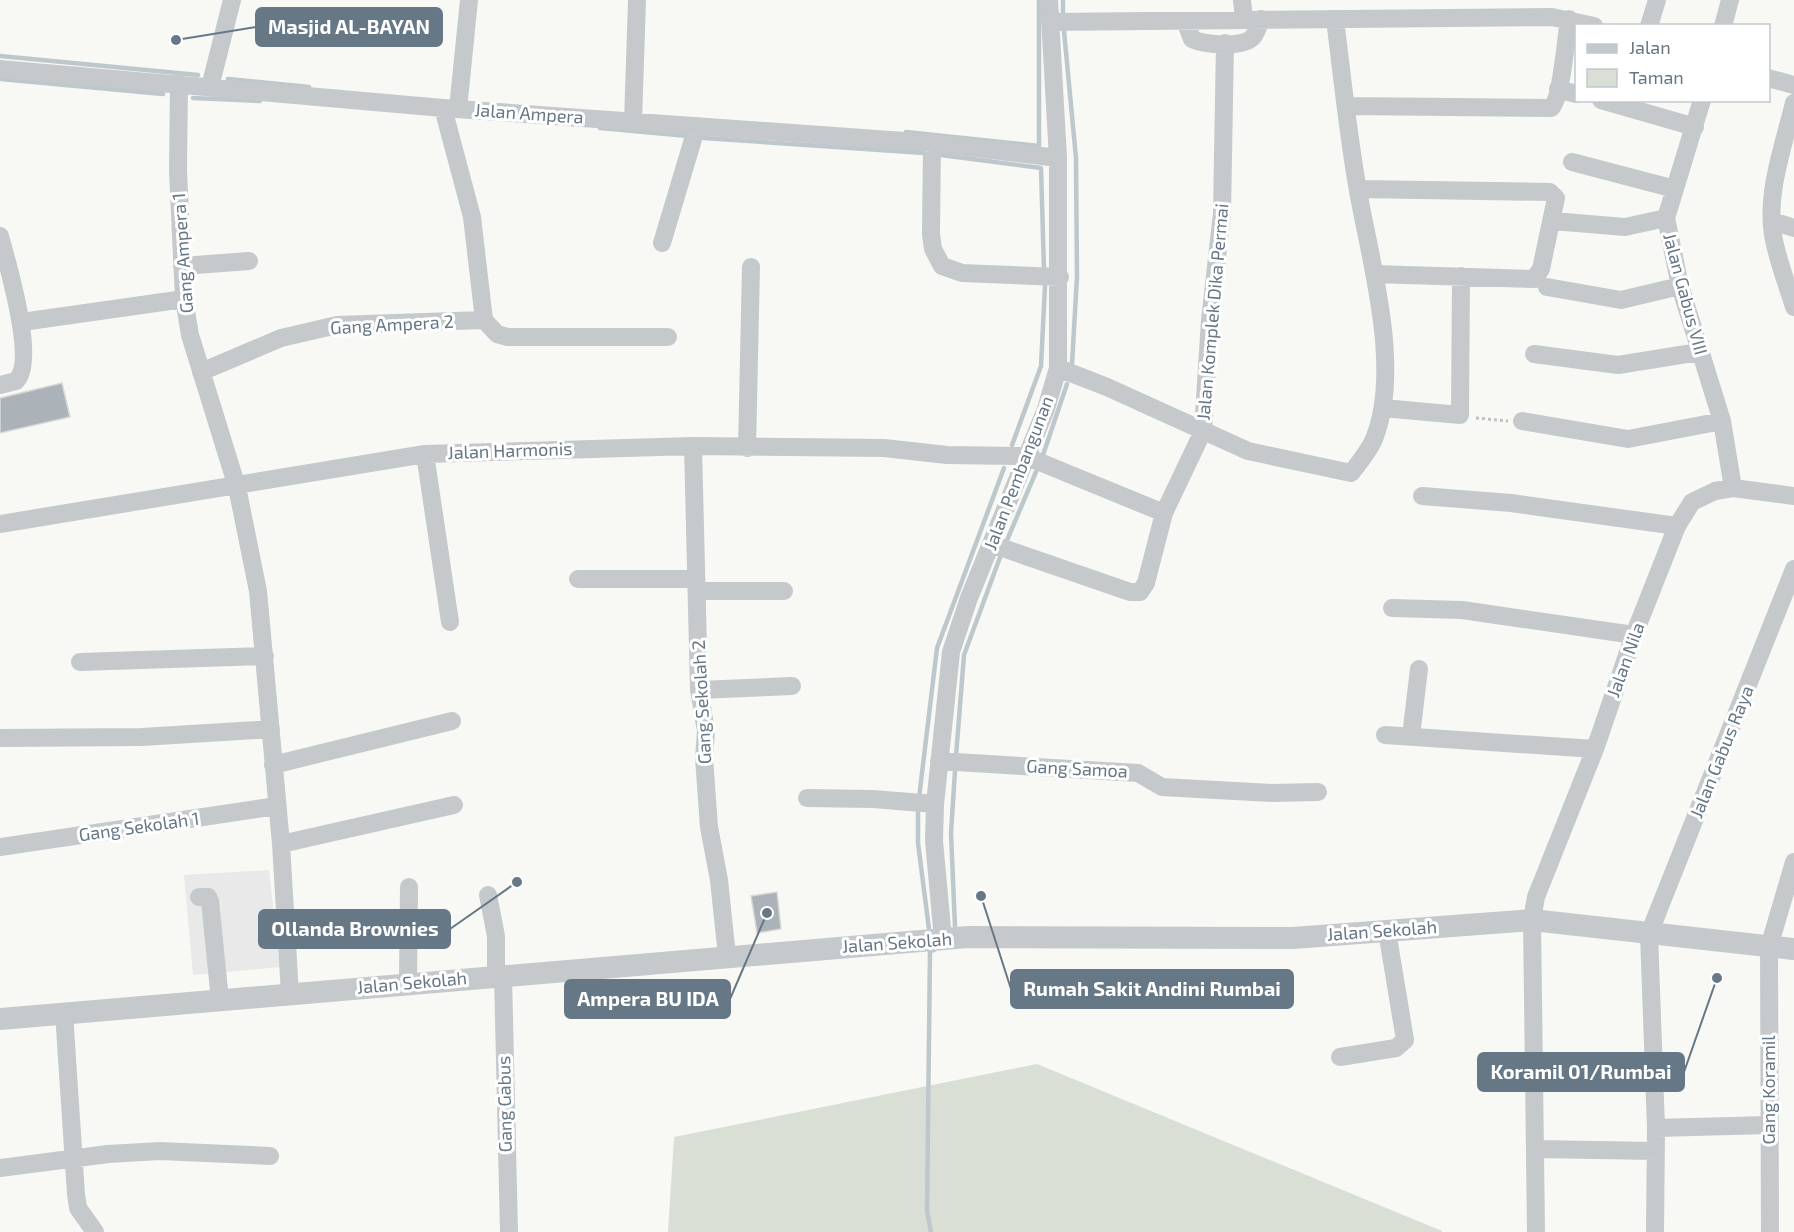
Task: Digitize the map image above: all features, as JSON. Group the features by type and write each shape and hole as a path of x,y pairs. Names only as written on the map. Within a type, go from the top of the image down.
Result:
{"street":[{"path":"210,87 232,0"},
{"path":"469,0 451,109 472,217 484,320 497,334 508,337 668,337"},
{"path":"633,122 637,0"},
{"name":"Jalan Pembangunan","path":"943,939 934,841 935,804 951,652 969,598 1046,409 1058,368 1060,277 1058,158 1049,0"},
{"path":"1185,21 1192,39 1204,45 1246,42 1253,37 1252,19 1242,0"},
{"path":"1650,24 1657,0"},
{"path":"1724,24 1730,0"},
{"path":"1050,22 1335,19 1506,9 1587,24"},
{"path":"1058,368 1107,387 1248,451 1351,473 1374,439 1383,408 1386,365 1374,274 1358,189 1335,19"},
{"path":"1346,106 1546,110 1555,105 1569,19"},
{"name":"Jalan Komplek Dika Permai","path":"992,544 1130,592 1140,592 1146,583 1164,513 1203,431 1210,320 1221,213 1225,44"},
{"name":"Jalan Ampera","path":"0,69 179,83 451,109 932,143 1058,158"},
{"path":"1770,79 1794,85"},
{"name":"Gang Ampera 1","path":"179,83 178,171 184,299 190,335 237,487"},
{"path":"1558,89 1575,94"},
{"path":"1608,102 1695,127"},
{"name":"Jalan Gabus VIII","path":"1701,102 1666,218 1680,286 1722,421 1733,488"},
{"path":"1794,103 1792,124 1775,182 1773,222 1773,235 1794,307"},
{"path":"662,243 698,126"},
{"path":"932,143 930,234 933,249 942,266 962,273 1060,277"},
{"path":"1572,162 1675,189"},
{"path":"1358,189 1550,192 1556,198 1553,221 1541,269 1534,279 1374,274"},
{"path":"1553,221 1625,227 1666,218"},
{"path":"1773,222 1794,228"},
{"path":"0,236 22,322 22,371 16,381 0,385"},
{"path":"182,266 249,261"},
{"path":"747,448 751,267"},
{"path":"1383,408 1460,415 1461,276"},
{"path":"1547,286 1621,300 1680,286"},
{"path":"22,322 184,299"},
{"name":"Gang Ampera 2","path":"201,372 281,338 337,325 484,320"},
{"path":"1534,354 1618,365 1699,352"},
{"path":"1522,421 1628,439 1722,421"},
{"name":"Jalan Harmonis","path":"0,524 237,487 370,461 425,454 693,446 884,448 947,455 1025,456"},
{"name":"Gang Sekolah 2","path":"693,446 699,690 706,731 704,758 709,827 719,880 727,956"},
{"path":"425,454 450,622"},
{"path":"1025,456 1164,513"},
{"path":"237,487 258,591 266,656 290,994"},
{"name":"Jalan Nila","path":"1536,1232 1532,920 1536,897 1595,749 1634,635 1677,526 1692,502 1714,490 1733,488 1794,496"},
{"path":"1422,496 1511,503 1677,526"},
{"name":"Jalan Gabus Raya","path":"1649,934 1791,593 1794,569"},
{"path":"579,579 784,591"},
{"path":"1392,608 1462,610 1634,635"},
{"path":"80,662 266,656"},
{"path":"1411,736 1419,669"},
{"path":"699,690 792,686"},
{"path":"273,765 452,721"},
{"path":"0,738 142,736 271,729"},
{"path":"1385,735 1595,749"},
{"name":"Gang Samoa","path":"939,761 1138,772 1162,788 1271,793 1318,792"},
{"path":"807,798 873,799 935,804"},
{"path":"281,844 454,805"},
{"name":"Gang Sekolah 1","path":"0,847 277,806"},
{"name":"Gang Koramil","path":"1770,1232 1769,947 1794,862"},
{"path":"408,984 409,887"},
{"name":"Gang Gabus","path":"488,895 496,936 500,976 509,1232"},
{"path":"199,897 208,897 210,901 220,1000"},
{"name":"Jalan Sekolah","path":"0,1019 943,939 1293,938 1532,920 1794,949"},
{"path":"1340,1057 1396,1048 1405,1040 1387,931"},
{"path":"1649,934 1656,1128 1655,1232"},
{"path":"64,1013 78,1208 95,1232"},
{"path":"1656,1128 1769,1125"},
{"path":"1535,1149 1656,1151"},
{"path":"0,1168 160,1150 270,1156"}],"path":[{"path":"1460,415 1493,421 1522,421"}],"shaded area":[{"path":"269,870 280,967 193,975 184,875"}],"green space":[{"path":"1037,1064 1442,1232 668,1232 674,1137"}],"building":[{"path":"62,383 70,417 0,433 0,398"},
{"path":"777,892 781,929 757,933 751,896"}],"waterway":[{"path":"906,132 1039,146 1039,0"},
{"path":"1063,0 1063,17"},
{"path":"1064,31 1076,158 1077,277 1072,364"},
{"path":"0,56 198,75"},
{"path":"0,79 163,94"},
{"path":"228,79 309,87"},
{"path":"193,98 260,101"},
{"path":"600,128 688,136"},
{"path":"704,138 924,153"},
{"path":"941,155 1041,168 1044,270"},
{"path":"1012,445 1041,366 1045,286"},
{"path":"1043,455 1067,384"},
{"path":"1005,545 1038,467"},
{"path":"919,798 937,648 1004,468"},
{"path":"956,756 964,655 1002,552"},
{"path":"955,771 951,833 955,927"},
{"path":"918,808 918,843 929,929"},
{"path":"931,1232 927,1211 930,951 934,950"}],"place":[{"name":"Masjid AL-BAYAN","path":"176,40"},
{"name":"Ollanda Brownies","path":"517,882"},
{"name":"Rumah Sakit Andini Rumbai","path":"981,896"},
{"name":"Ampera BU IDA","path":"767,913"},
{"name":"Koramil 01/Rumbai","path":"1717,978"}]}
